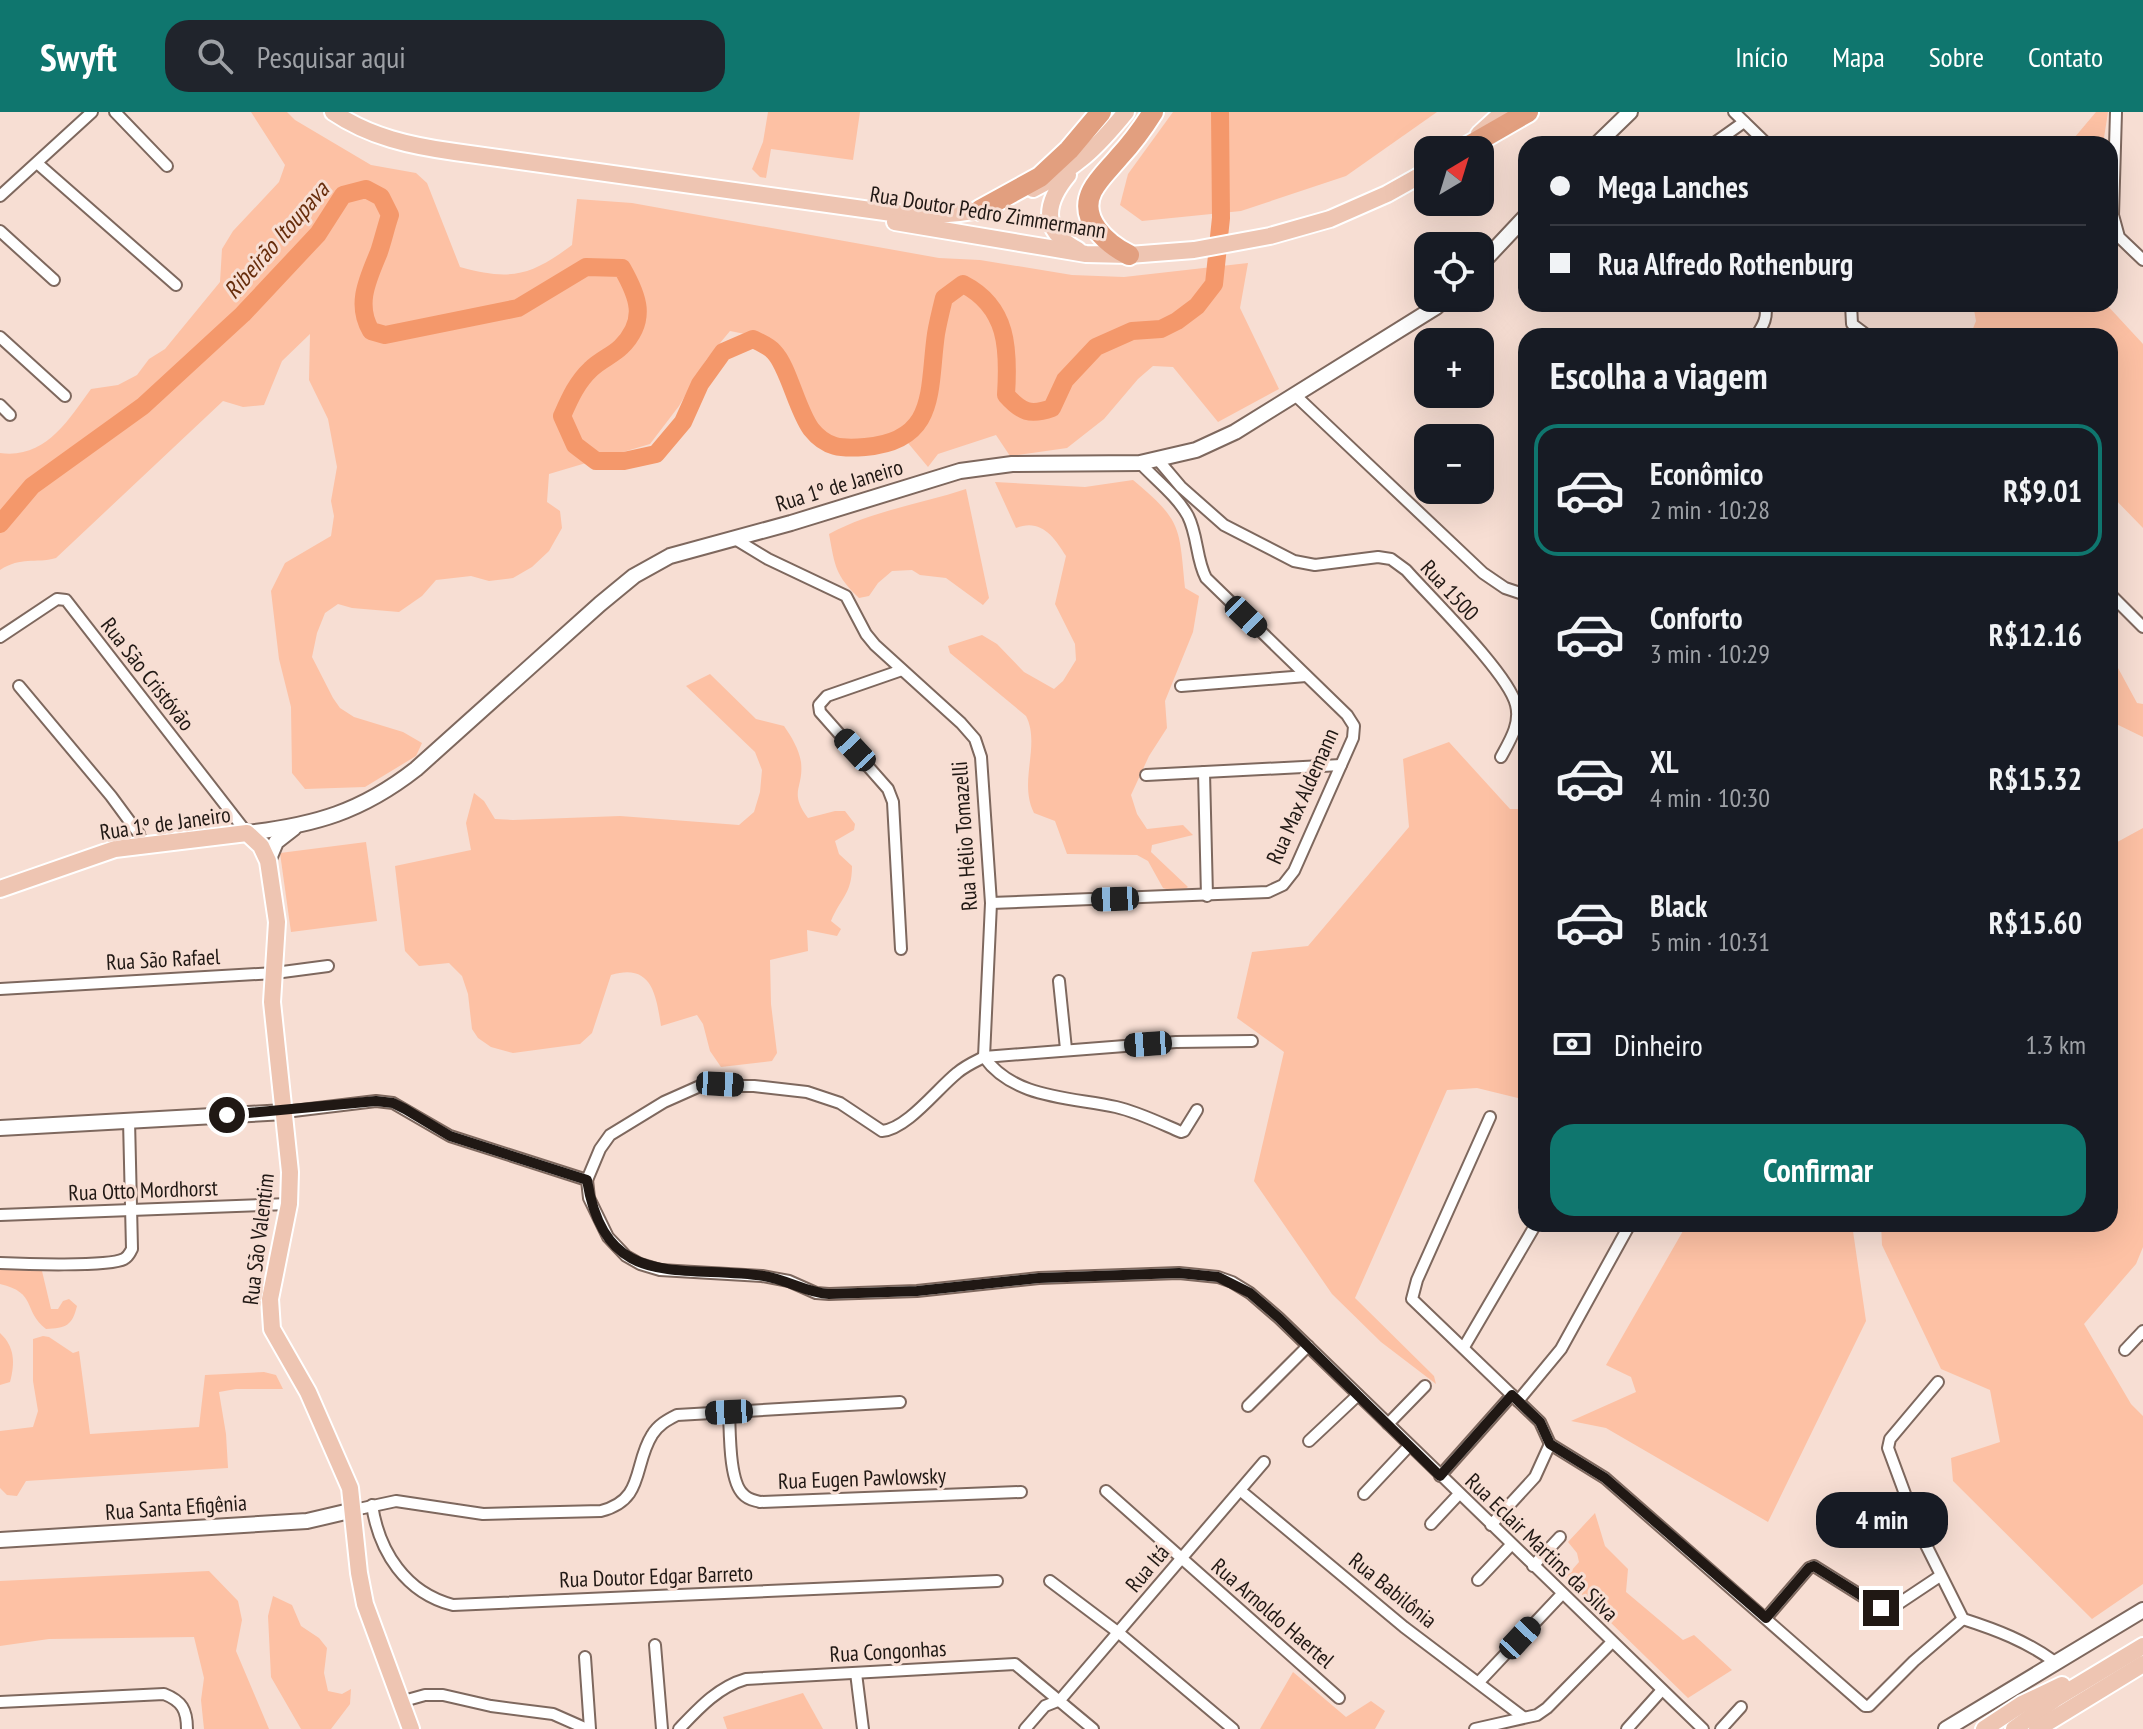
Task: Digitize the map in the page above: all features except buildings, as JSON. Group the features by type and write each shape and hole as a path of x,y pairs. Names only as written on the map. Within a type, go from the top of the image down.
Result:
{"highway":[{"path":"980,210 1040,177 1069,150 1101,112"},
{"path":"1129,255 1106,241 1098,231 1089,208 1089,198 1153,112"},
{"path":"1486,136 1528,112"}],"main road":[{"name":"Rua Doutor Pedro Zimmermann","path":"333,112 369,132 411,145 892,213 924,214 980,210 1026,193 1074,168 1126,112"},
{"path":"1476,136 1503,112"},
{"path":"1074,168 1054,192 1050,216 1064,242 1086,254"},
{"name":"Rua Doutor Pedro Zimmermann","path":"815,202 892,221 1086,254 1129,255 1194,250 1270,236 1330,219 1414,179"},
{"name":"Rua 1º de Janeiro","path":"0,889 92,856 142,845 247,833"},
{"name":"Rua São Valentim","path":"247,833 261,846 268,861 277,922 274,1026 290,1172 289,1204 270,1299 272,1329 308,1392 350,1488 365,1604 411,1729"},
{"path":"2014,1729 2055,1699 2143,1646"},
{"path":"1984,1729 2022,1704 2115,1663"},
{"path":"2037,1729 2143,1664"}],"street":[{"path":"0,196 92,112"},
{"path":"115,112 167,166"},
{"path":"1605,136 1630,112"},
{"path":"1734,112 1759,136"},
{"path":"2115,136 2116,112"},
{"path":"1724,136 1744,122"},
{"path":"37,163 176,285"},
{"path":"1494,250 1518,225"},
{"path":"0,231 54,280"},
{"path":"2118,233 2142,258"},
{"name":"Rua 1º de Janeiro","path":"247,833 294,827 344,814 390,790 634,576 670,556 960,471 1012,464 1140,463 1196,450 1235,432 1428,312"},
{"path":"0,337 65,396"},
{"path":"1295,395 1483,573 1505,588 1518,592"},
{"path":"0,405 10,415"},
{"name":"Rua 1500","path":"1159,461 1181,487 1224,525 1294,561 1315,565 1378,557 1391,559 1406,570 1502,677 1517,705 1515,731 1501,757"},
{"name":"Rua Max Aldemann","path":"991,903 1268,892 1283,885 1294,871 1353,738 1354,726 1347,715 1206,578 1189,518 1180,504 1140,463"},
{"name":"Rua Hélio Tomazelli","path":"735,539 768,559 846,596 866,634 975,739 981,757 991,903 984,1057"},
{"name":"Rua São Cristóvão","path":"0,637 57,599 66,600 247,833"},
{"path":"2118,602 2143,627"},
{"path":"901,949 893,802 888,789 820,712 819,705 827,696 902,670"},
{"path":"1181,686 1306,676"},
{"path":"19,686 111,796 139,834 142,845"},
{"path":"1146,775 1341,765"},
{"path":"1204,772 1207,896"},
{"path":"268,861 276,842 294,827"},
{"name":"Rua São Rafael","path":"0,989 275,973 328,966"},
{"path":"1059,981 1066,1049"},
{"path":"0,1128 285,1112 376,1101 393,1103 450,1136 587,1180 600,1149 610,1135 664,1102 700,1086 754,1086 807,1092 840,1103 882,1131 890,1130 909,1117 956,1073 984,1057 1176,1042 1252,1041"},
{"path":"984,1057 993,1070 1047,1097 1117,1107 1181,1132 1197,1110"},
{"path":"1490,1117 1417,1280 1412,1299 1540,1422 1550,1444 1605,1478 1865,1706 1869,1706 1914,1661 1963,1619"},
{"path":"0,1263 66,1264 126,1258 132,1249 129,1120"},
{"name":"Rua Eclair Martins da Silva","path":"587,1180 589,1198 608,1237 626,1256 660,1270 762,1276 789,1281 816,1293 917,1291 1039,1278 1179,1273 1218,1277 1250,1293 1308,1346 1703,1729"},
{"name":"Rua Otto Mordhorst","path":"0,1215 289,1204"},
{"path":"1464,1347 1531,1232"},
{"path":"1440,1476 1546,1370 1561,1349 1626,1232"},
{"path":"2125,1350 2143,1331"},
{"path":"1248,1406 1308,1346"},
{"path":"1938,1382 1890,1439 1888,1448 1918,1529 1963,1619 2032,1645 2055,1662"},
{"path":"1388,1424 1425,1386"},
{"path":"1309,1441 1358,1395"},
{"path":"354,1510 396,1501 483,1514 601,1511 614,1507 634,1488 651,1436 662,1423 677,1415 900,1402"},
{"name":"Rua Eugen Pawlowsky","path":"729,1412 735,1482 740,1493 749,1499 760,1502 1021,1492"},
{"path":"1491,1525 1535,1477 1550,1444"},
{"path":"1364,1494 1409,1446"},
{"name":"Rua Itá","path":"1025,1729 1045,1706 1060,1700 1264,1462"},
{"name":"Rua Arnoldo Haertel","path":"1106,1491 1339,1698"},
{"name":"Rua Babilônia","path":"1241,1491 1404,1627 1523,1717"},
{"path":"1431,1524 1459,1494"},
{"name":"Rua Doutor Edgar Barreto","path":"372,1505 386,1551 399,1570 424,1594 453,1605 997,1581"},
{"name":"Rua Santa Efigênia","path":"0,1540 307,1521 354,1510"},
{"path":"1533,1566 1560,1537"},
{"path":"1478,1580 1511,1545"},
{"path":"1766,1618 1814,1566 1881,1608 1892,1608 1940,1576"},
{"path":"1050,1581 1119,1633 1233,1729"},
{"path":"1479,1682 1562,1594"},
{"path":"1950,1728 2143,1610"},
{"path":"1475,1729 1537,1715 1612,1642"},
{"path":"655,1645 662,1729"},
{"path":"400,1702 425,1695 443,1695 491,1706 553,1714 588,1729 585,1657"},
{"name":"Rua Congonhas","path":"679,1729 729,1684 746,1679 1015,1664 1093,1729"},
{"path":"856,1673 863,1729"},
{"path":"1627,1729 1662,1690"},
{"path":"0,1702 164,1694 178,1700 184,1707 187,1729"},
{"path":"1721,1729 1741,1707"}],"shaded area":[{"path":"251,112 287,112 295,120 371,165 416,173 427,183 460,267 493,274 532,269 572,245 577,199 632,203 939,258 980,260 1072,275 1124,277 1248,263 1240,308 1279,389 1218,422 1173,367 1153,366 1104,419 1067,448 1010,456 996,435 938,454 928,467 898,431 863,444 851,444 828,436 810,418 795,376 771,339 730,331 706,360 679,406 650,444 549,474 547,502 560,511 562,528 549,551 532,567 513,578 489,581 471,576 436,580 422,596 399,612 338,604 325,613 312,657 340,708 354,717 403,732 422,743 416,756 365,787 305,789 292,773 291,707 279,659 271,591 285,563 331,536 334,516 331,501 337,467 328,419 309,380 310,334 282,361 264,405 243,407 223,401 56,558 22,562 0,570 0,453 30,450 42,444 64,425 91,389 118,385 137,375 149,359 165,349 220,282 222,249 233,231 279,182 285,165"},
{"path":"768,112 860,112 853,160 771,149 766,178 760,177 752,169 763,142"},
{"path":"1173,112 1437,112 1346,176 1241,211 1142,221 1120,205 1128,174"},
{"path":"2096,112 2108,112 2104,136 2076,136"},
{"path":"1974,312 2113,312 2143,344 2143,528 2118,502 2118,328 1973,328"},
{"path":"1133,480 1161,505 1175,526 1185,588 1199,596 1193,632 1165,701 1167,728 1149,756 1131,795 1137,814 1147,829 1183,825 1193,835 1152,845 1151,852 1188,887 1179,893 1163,888 1148,861 1137,855 1067,854 1055,821 1034,813 1030,801 1028,776 1031,739 1026,716 950,653 948,646 982,635 997,644 1024,672 1054,689 1063,681 1076,660 1075,644 1055,604 1066,556 1040,527 1016,528 995,482 1085,487"},
{"path":"966,489 989,598 983,605 946,578 920,575 912,570 892,571 869,596 859,598 845,583 835,562 829,534 879,514"},
{"path":"2118,668 2137,703 2143,704 2143,737 2118,725"},
{"path":"710,674 756,719 784,726 787,730 800,757 798,796 808,818 845,811 855,824 854,830 835,841 839,854 852,866 848,889 831,921 841,929 837,936 807,930 808,951 770,960 777,1053 772,1061 721,1067 710,1051 703,1024 697,1015 661,1026 657,1002 649,984 635,973 624,972 611,975 592,1033 580,1044 513,1053 491,1047 478,1038 472,1029 468,994 462,976 449,963 419,966 405,951 395,866 471,850 466,823 474,793 484,801 495,819 620,816 739,825 754,812 762,770 755,752 686,686"},
{"path":"1449,742 1510,809 1518,809 1518,1098 1477,1088 1447,1090 1355,1298 1434,1376 1436,1384 1381,1342 1332,1294 1254,1181 1284,1052 1237,1018 1252,952 1308,946 1409,827 1403,759"},
{"path":"2143,828 2143,1247 2136,1264 2084,1324 2131,1404 2143,1416 2143,1584 2092,1619 1953,1481 1951,1458 2000,1442 1990,1390 1941,1369 1882,1245 1881,1232 2118,1232 2118,842"},
{"path":"366,842 377,921 291,932 280,853"},
{"path":"1682,1232 1853,1232 1866,1321 1768,1522 1606,1428 1571,1421 1636,1392 1631,1377 1606,1365"},
{"path":"0,1268 42,1271 51,1309 58,1309 63,1301 69,1299 77,1306 73,1318 63,1327 46,1329 20,1292 0,1284"},
{"path":"0,1333 9,1344 13,1368 10,1382 0,1385"},
{"path":"43,1336 73,1353 79,1351 90,1434 199,1427 205,1375 264,1372 276,1375 283,1389 219,1392 228,1468 26,1481 17,1496 7,1495 0,1488 0,1431 33,1427 38,1411 33,1381 33,1339"},
{"path":"1595,1513 1605,1546 1628,1569 1626,1592 1683,1640 1694,1635 1732,1670 1688,1698 1565,1578 1579,1562 1577,1553 1568,1542"},
{"path":"209,1571 238,1601 242,1620 236,1651 269,1729 204,1729 201,1700 204,1678 194,1637 49,1639 0,1646 0,1581"},
{"path":"273,1596 292,1605 301,1626 319,1638 327,1648 324,1673 328,1691 342,1694 351,1689 350,1704 331,1729 301,1729 271,1677 268,1616"},
{"path":"1293,1672 1346,1717 1371,1701 1385,1711 1375,1729 1260,1729"},
{"path":"803,1693 823,1729 727,1729 723,1717"}],"waterway":[{"name":"Ribeirão Itoupava","path":"0,524 32,486 143,406 243,314 318,234 343,195 366,189 381,197 390,215 365,292 364,311 371,331 385,335 518,308 586,267 622,268 636,298 635,327 621,347 582,379 562,416 575,445 596,461 624,461 656,454 683,422 700,384 723,352 753,339 769,348 779,359 806,421 822,440 835,446 856,448 889,443 906,435 925,409 944,298 963,284 978,293 997,317 1006,346 1006,395 1026,411 1052,408 1065,380 1096,347 1132,331 1161,329 1177,321 1197,306 1214,284 1221,218 1220,112"}],"route":[{"path":"227,1115 285,1112 376,1101 393,1103 450,1136 587,1180 589,1198 608,1237 626,1256 660,1270 762,1276 789,1281 816,1293 829,1294 917,1291 1039,1278 1179,1273 1218,1277 1250,1293 1279,1318 1440,1476 1512,1395 1540,1422 1550,1444 1605,1478 1766,1618 1814,1566 1881,1608"}]}
